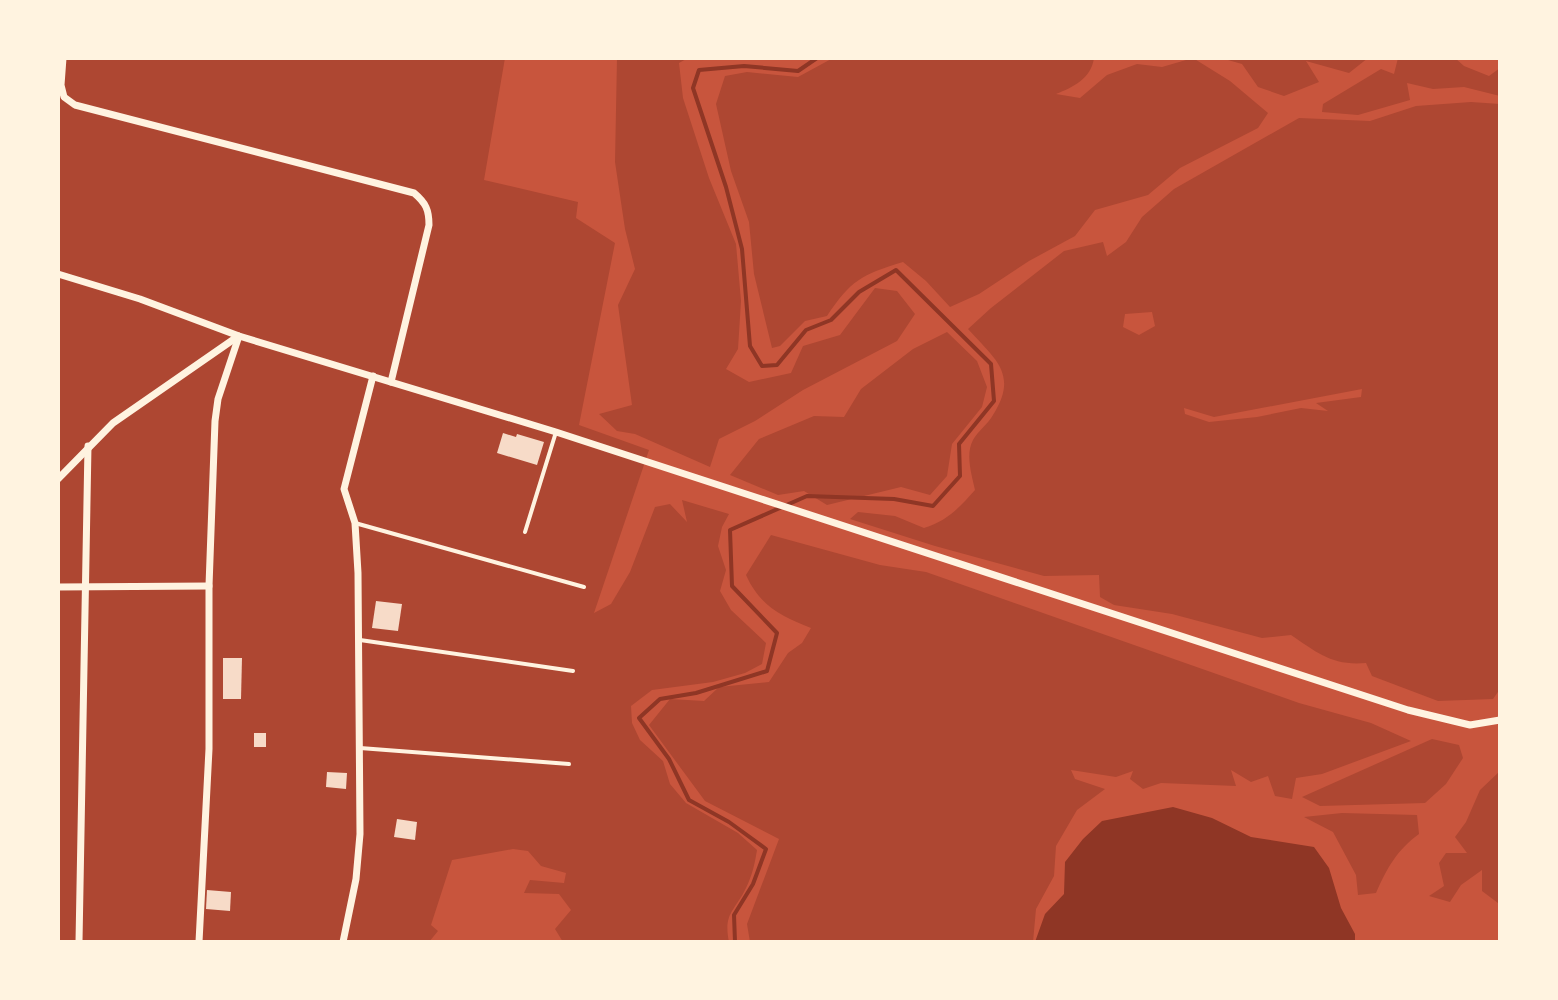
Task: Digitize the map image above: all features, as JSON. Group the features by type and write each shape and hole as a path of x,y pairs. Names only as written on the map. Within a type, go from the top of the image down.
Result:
{"street":[{"path":"63,58 61,85 64,97 75,105 414,193 422,200 429,211 429,225 391,382"},
{"path":"58,274 140,299 239,336 556,432 1408,710 1470,725 1500,720"},
{"path":"59,476 140,401 239,336"},
{"path":"199,942 209,749 209,586 215,421 218,399 239,336"},
{"path":"343,942 356,879 360,834 355,523 344,489 373,376"},
{"path":"79,942 88,446"},
{"path":"58,587 209,586"}],"lane":[{"path":"525,532 556,432"},
{"path":"355,523 584,587"},
{"path":"358,639 573,671"},
{"path":"357,748 569,764"}],"shaded area":[{"path":"58,58 505,58 484,180 578,202 576,218 615,243 579,425 649,450 594,613 611,604 630,572 655,507 670,504 687,522 682,500 729,514 718,546 726,570 720,591 731,610 766,643 762,664 745,673 713,682 652,690 631,706 632,723 640,740 663,761 670,784 686,803 738,833 757,850 748,883 729,918 729,942 563,942 555,929 571,910 559,894 524,893 530,880 564,883 566,873 541,866 528,851 513,849 452,860 431,925 438,931 429,942 58,942"},
{"path":"617,58 688,58 679,63 683,98 709,178 736,244 741,301 738,349 726,369 749,382 791,373 803,346 840,335 875,288 897,291 915,314 897,341 803,390 755,421 719,439 710,467 635,434 617,431 599,414 632,405 618,305 635,269 625,229 615,162"},
{"path":"833,58 1094,58 1085,77 1056,94 1080,98 1107,75 1137,64 1162,67 1193,58 1230,81 1268,113 1258,128 1180,168 1148,195 1095,210 1075,236 979,294 950,307 903,262 858,280 827,316 805,321 780,346 772,348 754,274 749,222 731,171 716,104 725,76 747,72 798,77"},
{"path":"1221,58 1368,58 1349,73 1306,61 1319,82 1284,96 1258,87 1242,64"},
{"path":"1398,58 1455,58 1464,66 1489,76 1500,68 1500,96 1464,87 1433,89 1407,83 1410,100 1358,115 1322,112 1323,104 1381,69 1394,74"},
{"path":"1471,102 1500,104 1500,689 1493,699 1438,701 1372,676 1366,663 1326,657 1291,635 1262,638 1172,614 1114,605 1100,597 1099,575 1044,576 850,519 858,512 895,516 924,528 952,513 975,490 970,465 971,446 1000,401 1004,378 995,359 968,329 1064,251 1103,242 1107,256 1126,242 1142,217 1174,189 1299,118 1370,121 1416,106","holes":["1152,312 1155,326 1139,335 1123,327 1125,314","1362,389 1361,397 1316,403 1328,411 1301,408 1209,422 1185,414 1184,408 1214,417"]},
{"path":"947,332 977,361 987,387 982,407 952,444 947,476 930,495 901,487 827,505 804,491 778,495 730,475 759,439 814,416 844,417 861,389 913,349"},
{"path":"771,535 880,565 926,572 1299,703 1371,723 1411,741 1322,774 1296,778 1292,799 1275,796 1268,776 1251,782 1231,770 1236,786 1161,783 1143,789 1130,779 1133,771 1116,777 1071,770 1075,779 1105,789 1077,810 1056,846 1054,876 1036,909 1033,942 750,942 747,924 779,839 705,801 649,725 670,699 704,701 719,687 769,682 788,653 802,643 811,628 772,609 758,595 746,575"},
{"path":"1432,739 1459,745 1463,758 1446,784 1425,803 1320,806 1302,797"},
{"path":"1500,771 1498,903 1482,891 1482,870 1461,885 1450,902 1429,896 1444,886 1439,863 1446,853 1467,853 1455,837 1466,822 1480,790"},
{"path":"1173,807 1212,818 1251,837 1314,847 1329,868 1341,908 1355,934 1355,942 1035,942 1045,914 1064,894 1065,862 1083,839 1102,821"},
{"path":"1342,813 1417,815 1419,834 1393,860 1376,893 1358,895 1356,875 1333,832 1304,817"}],"building":[{"path":"503,433 544,442 537,465 497,453"},
{"path":"376,601 402,604 398,631 372,628"},
{"path":"223,658 242,658 241,699 223,699"},
{"path":"254,733 266,733 266,747 254,747"},
{"path":"327,772 347,773 346,789 326,787"},
{"path":"397,819 417,822 415,840 394,837"},
{"path":"207,890 231,892 230,911 206,909"}],"waterway":[{"path":"735,942 734,915 753,884 766,849 729,822 689,800 669,759 639,718 660,699 696,693 767,671 777,633 732,586 730,530 807,496 894,499 933,506 960,476 959,444 994,401 991,364 896,270 859,292 831,320 806,330 777,365 762,366 750,346 742,249 726,187 693,88 699,70 744,66 798,71 817,58"}]}
